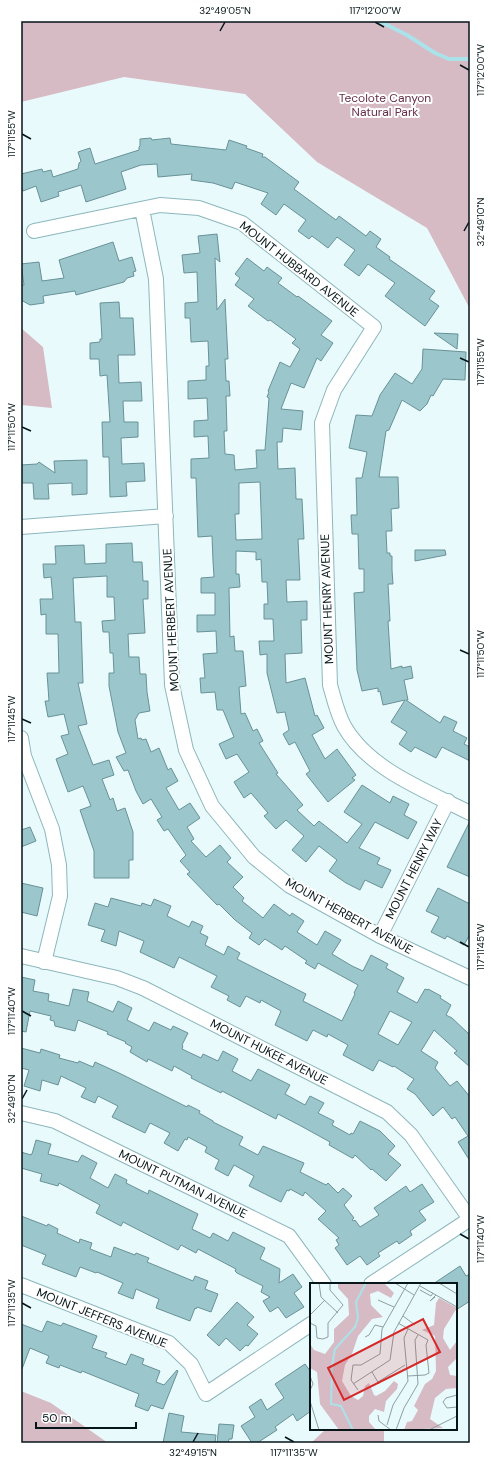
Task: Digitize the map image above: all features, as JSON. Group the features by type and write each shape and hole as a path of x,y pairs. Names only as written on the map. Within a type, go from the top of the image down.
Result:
{"street":[{"name":"MOUNT HUBBARD AVENUE","path":"34,231 160,205 199,208 242,223 374,327"},
{"name":"MOUNT HERBERT AVENUE","path":"142,209 156,279 172,685 186,750 212,806 254,857 290,886 380,936 470,978"},
{"name":"MOUNT HENRY AVENUE","path":"374,327 334,390 322,423 330,685 335,707 344,726 360,749 386,770 470,813"},
{"path":"21,527 166,516"},
{"path":"21,738 24,756 52,829 59,865 60,896 44,962"},
{"name":"MOUNT HENRY WAY","path":"380,936 448,802"},
{"name":"MOUNT HUKEE AVENUE","path":"21,956 117,978 143,988 386,1112 411,1134 470,1219"},
{"name":"MOUNT PUTMAN AVENUE","path":"21,1113 55,1121 289,1236 323,1283"},
{"path":"374,1283 470,1219"},
{"name":"MOUNT JEFFERS AVENUE","path":"21,1285 169,1343 191,1364 206,1394 310,1325"}],"green space":[{"name":"Tecolote Canyon Natural Park","path":"21,21 470,21 470,309 427,228 317,162 245,94 124,77 21,102"},
{"path":"21,328 43,347 52,408 21,405"},
{"path":"21,1391 51,1403 108,1443 21,1443"},
{"path":"325,1430 384,1430 384,1443 311,1443"}],"building":[{"path":"151,138 152,140 170,138 171,144 226,150 229,140 247,146 246,148 263,154 262,157 265,157 299,182 294,189 336,220 339,216 366,236 370,231 381,239 376,247 390,257 389,259 435,291 429,299 439,306 425,326 385,296 395,283 368,264 359,276 344,265 355,250 337,237 328,248 312,236 309,239 298,231 306,220 284,204 276,215 261,204 268,193 235,182 232,189 213,183 191,180 192,174 158,177 157,164 141,165 121,172 126,189 86,202 81,185 58,192 59,196 41,202 36,186 23,191 21,174 42,169 43,172 51,170 53,177 78,169 81,161 78,152 90,148 95,164 139,150 140,139"},
{"path":"217,234 220,262 215,258 217,310 225,299 228,359 225,359 226,381 229,381 230,396 226,396 227,431 224,431 225,454 234,455 235,470 257,468 256,450 265,450 269,398 267,397 268,391 280,362 290,367 300,349 292,343 296,339 248,306 254,299 235,285 240,278 235,274 247,258 264,271 267,267 282,278 278,283 332,321 321,335 333,343 321,361 317,358 304,388 291,383 281,409 303,411 301,430 283,428 282,442 277,442 278,469 295,468 296,499 302,499 304,539 298,539 300,580 286,580 287,602 307,601 307,620 301,620 302,653 285,654 286,683 305,678 315,716 317,715 324,728 312,735 325,759 337,749 356,775 352,778 355,780 328,802 306,774 310,771 295,742 289,745 283,734 289,730 285,712 277,713 267,673 267,654 260,655 259,641 274,641 273,619 264,619 264,604 268,604 267,582 262,582 261,559 256,560 256,552 236,551 236,574 239,574 240,587 229,588 230,637 234,636 235,651 243,651 246,686 239,687 241,714 245,713 253,731 257,729 263,741 259,743 278,773 276,774 303,805 297,810 314,826 319,821 347,843 362,824 344,812 362,785 390,803 393,796 409,804 404,815 417,822 408,839 375,822 359,848 380,858 377,864 391,870 382,888 365,880 360,890 346,883 329,871 337,860 319,846 306,862 292,850 304,836 286,820 276,829 264,816 268,813 251,793 244,798 234,782 249,772 237,754 226,759 219,744 234,737 223,710 217,710 215,692 201,693 200,678 205,678 203,654 217,653 216,631 197,632 197,615 215,615 215,593 201,593 201,578 214,577 212,536 198,537 196,478 191,478 191,459 209,458 208,436 194,437 194,421 208,420 207,398 188,399 188,381 206,380 206,366 209,366 208,341 191,342 190,318 185,318 185,303 198,302 197,272 184,273 182,255 200,253 198,236","holes":["260,482 262,539 236,540 235,514 239,514 239,483"]},
{"path":"113,242 119,261 132,257 136,271 133,272 134,276 127,278 124,282 76,295 75,291 43,296 44,303 30,305 21,300 21,285 24,285 21,264 39,262 42,281 64,278 59,260"},
{"path":"119,302 120,318 133,318 135,355 118,355 119,383 141,382 142,401 123,401 124,422 138,422 138,437 121,438 122,464 144,463 145,481 126,482 127,496 110,497 109,457 103,457 102,422 110,422 107,375 100,376 99,359 90,359 90,343 100,342 100,339 102,339 100,303"},
{"path":"434,333 458,334 457,349"},
{"path":"423,349 466,352 465,380 443,379 433,396 431,395 427,404 420,411 402,400 389,430 386,431 379,477 398,477 399,508 391,509 392,531 386,531 387,553 390,553 390,556 392,556 393,584 388,584 390,621 388,621 391,669 402,666 402,668 411,666 413,678 404,680 408,700 406,700 440,723 444,716 457,722 453,731 467,738 464,744 470,747 470,761 442,747 436,758 415,747 411,752 399,744 407,732 391,722 405,700 383,705 378,688 362,691 357,670 354,593 364,592 364,569 359,569 358,534 352,534 351,515 357,515 356,478 362,478 367,452 349,448 356,415 372,416 380,395 395,373 412,384 422,369"},
{"path":"87,460 87,494 72,495 72,483 48,484 49,499 34,499 33,483 21,483 21,465 37,464 39,462 55,473 54,461"},
{"path":"132,543 133,562 142,562 143,581 148,581 148,599 143,599 145,633 128,634 129,657 139,657 140,674 146,674 150,711 139,713 135,720 138,739 146,739 151,752 159,748 168,770 171,768 178,781 166,788 179,810 190,803 200,818 187,827 194,839 191,841 206,857 220,845 231,858 227,862 243,877 233,887 244,898 242,901 263,918 274,904 290,916 292,913 304,921 297,932 317,945 325,931 341,940 332,954 352,966 363,971 371,955 388,964 386,968 404,978 397,992 417,1003 425,989 428,989 441,996 440,998 451,1005 446,1015 452,1018 470,1035 470,1067 454,1053 457,1051 434,1030 421,1051 438,1062 435,1068 450,1086 457,1081 470,1097 470,1161 458,1142 468,1136 455,1117 452,1119 443,1107 433,1116 415,1094 407,1089 414,1079 394,1066 393,1067 379,1060 373,1071 343,1055 348,1045 328,1034 327,1037 313,1030 307,1041 275,1025 281,1011 261,1000 260,1003 246,996 240,1007 227,1000 229,996 211,987 217,976 179,957 174,968 140,952 144,941 119,931 116,946 101,941 105,930 88,925 95,903 108,907 111,898 141,906 142,903 151,906 154,899 171,906 167,916 189,927 192,921 203,926 200,933 208,937 205,945 224,955 228,946 240,953 237,959 306,994 303,1001 342,1021 358,985 318,963 315,969 305,963 307,961 285,946 282,950 265,939 259,945 249,938 252,933 235,920 219,904 217,905 187,874 190,872 180,861 186,855 168,829 164,831 157,820 162,817 151,799 143,804 128,770 124,771 116,757 126,753 118,732 109,686 109,673 114,673 113,653 110,653 109,632 103,632 102,621 115,620 114,597 107,597 107,576 73,578 75,622 81,622 83,683 78,683 87,724 78,726 93,765 109,760 114,775 102,779 110,800 113,798 117,811 125,808 133,832 133,860 129,860 129,878 94,878 94,851 80,810 91,806 83,786 68,792 56,759 68,754 61,736 69,734 64,714 48,717 45,701 49,701 47,673 59,673 58,634 46,634 46,614 41,615 40,599 53,599 51,577 44,578 43,564 56,564 55,546 84,545 85,564 106,563 106,544","holes":["390,1011 412,1022 398,1045 378,1034"]},
{"path":"415,550 445,550 446,555 415,561"},
{"path":"470,821 470,877 447,867"},
{"path":"30,827 36,841 21,847 21,830"},
{"path":"21,883 43,888 37,916 21,912"},
{"path":"438,888 470,904 470,934 464,945 447,936 445,939 431,932 439,917 426,911"},
{"path":"21,977 35,980 33,991 49,994 48,1001 69,1006 73,989 89,992 87,1001 113,1012 118,1001 132,1008 127,1020 149,1031 154,1022 171,1030 173,1026 188,1033 182,1045 182,1049 201,1058 203,1054 218,1061 223,1051 238,1059 232,1071 251,1081 258,1069 290,1085 285,1094 305,1105 310,1096 324,1103 318,1113 334,1121 332,1125 350,1135 351,1133 353,1134 360,1121 380,1131 395,1146 388,1154 401,1165 386,1181 372,1169 371,1170 355,1155 352,1158 329,1145 330,1142 301,1126 278,1114 276,1119 222,1091 221,1093 191,1078 192,1076 174,1066 172,1071 148,1059 147,1062 130,1052 132,1047 125,1043 126,1042 107,1034 108,1032 78,1020 75,1031 55,1026 54,1021 50,1020 51,1016 30,1011 26,1032 21,1031"},
{"path":"21,1048 40,1053 41,1049 60,1055 59,1058 78,1063 79,1061 93,1067 95,1062 187,1107 188,1105 200,1111 199,1113 213,1122 243,1137 239,1145 258,1155 263,1146 304,1163 300,1172 326,1185 328,1183 338,1193 343,1188 352,1196 344,1205 354,1218 352,1220 355,1220 360,1227 379,1215 374,1208 406,1186 410,1192 422,1184 434,1202 419,1211 426,1220 410,1231 412,1235 399,1244 397,1241 378,1253 380,1256 367,1265 360,1256 347,1265 335,1248 339,1245 336,1240 339,1238 318,1219 326,1211 305,1192 303,1196 290,1189 289,1191 287,1190 281,1202 249,1186 254,1176 234,1165 228,1176 215,1169 219,1160 205,1152 207,1147 188,1137 187,1140 185,1139 178,1151 164,1143 170,1133 150,1123 145,1133 112,1117 118,1106 98,1096 95,1103 81,1097 86,1088 61,1076 58,1085 42,1080 40,1091 24,1086 29,1070 21,1068"},
{"path":"36,1140 51,1144 48,1154 78,1162 82,1155 97,1163 90,1178 108,1188 115,1174 127,1180 126,1183 148,1194 149,1190 198,1214 192,1229 210,1238 213,1233 228,1241 233,1232 265,1248 260,1259 280,1269 279,1283 293,1274 302,1287 294,1293 304,1307 286,1318 278,1307 270,1312 263,1301 270,1297 261,1292 263,1286 237,1273 235,1271 236,1269 198,1249 196,1253 181,1245 178,1250 123,1222 121,1226 96,1213 100,1205 59,1183 58,1186 40,1181 42,1174 21,1168 21,1152 31,1155"},
{"path":"21,1216 47,1226 48,1224 58,1229 57,1233 79,1243 80,1239 92,1243 90,1249 111,1257 114,1247 135,1255 136,1253 149,1258 147,1262 193,1281 195,1276 208,1281 205,1289 218,1294 211,1312 197,1307 196,1309 195,1308 190,1321 156,1308 159,1299 136,1289 133,1299 118,1293 123,1283 97,1272 96,1273 80,1267 76,1277 42,1264 46,1255 21,1245"},
{"path":"460,1266 466,1276 470,1274 470,1301 457,1309 457,1283 434,1283"},
{"path":"237,1302 254,1317 247,1325 258,1334 248,1346 246,1345 240,1351 226,1338 219,1346 207,1335"},
{"path":"47,1321 61,1326 63,1323 97,1336 92,1348 107,1353 105,1357 126,1365 131,1354 144,1359 142,1364 160,1371 156,1382 164,1385 177,1370 178,1371 163,1409 151,1405 148,1411 135,1406 139,1394 82,1371 81,1373 60,1365 59,1368 46,1363 49,1356 30,1348 21,1369 21,1324 42,1332"},
{"path":"305,1364 310,1371 310,1412 297,1421 293,1414 275,1427 277,1430 257,1443 252,1443 241,1426 255,1417 249,1407 261,1399 267,1410 284,1398 275,1384"},
{"path":"169,1413 184,1416 181,1432 216,1435 215,1443 163,1443"},
{"path":"219,1424 234,1425 232,1439 229,1439 228,1443 217,1443"}],"waterway":[{"path":"379,21 407,35 435,53 449,59 470,59"}]}
